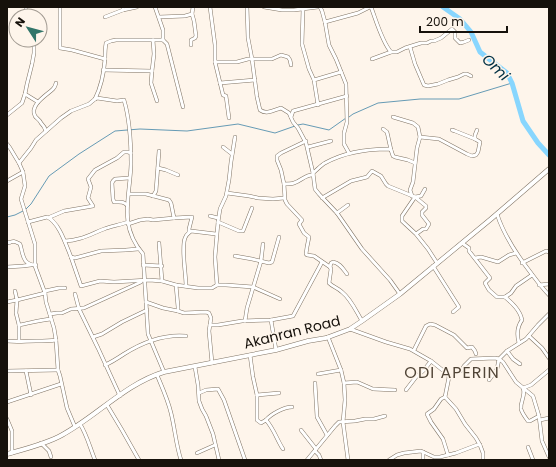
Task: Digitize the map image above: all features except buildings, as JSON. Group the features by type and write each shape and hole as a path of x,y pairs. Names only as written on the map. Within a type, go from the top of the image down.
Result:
{"main road":[{"name":"Akanran Road","path":"9,454 61,436 140,383 164,372 276,350 328,337 350,329 400,294 549,169"}],"street":[{"path":"60,7 60,48 104,59"},
{"path":"105,16 123,9 137,7"},
{"path":"155,7 163,30 163,40 167,44 183,107"},
{"path":"191,45 191,40 196,36 192,14 194,7"},
{"path":"210,7 215,45 215,62 223,95 226,96 229,118"},
{"path":"247,7 248,38 260,110 267,113 281,108 289,113 292,122 306,141 315,189 337,213 356,241 390,280 400,294"},
{"path":"264,7 282,10 319,7 322,11 329,45 346,84 347,122 344,133 344,144 349,153"},
{"path":"325,22 371,7 382,35 391,52"},
{"path":"303,8 302,44 309,69 314,80 318,105"},
{"path":"159,17 185,16 192,14"},
{"path":"372,59 391,52 398,52 422,43 438,40 452,29 455,32 455,38 460,43 469,40"},
{"path":"19,163 36,140 60,118 71,110 89,104 96,97 103,70 104,49 106,43 111,40 163,40"},
{"path":"152,40 154,54 151,83 157,101"},
{"path":"410,47 424,85 428,86 438,84 458,78 464,74 471,76"},
{"path":"7,115 22,103 32,64 34,48"},
{"path":"215,62 237,62 248,59 272,59 281,55 288,57 291,65"},
{"path":"103,70 152,71"},
{"path":"314,80 341,72"},
{"path":"220,83 255,80"},
{"path":"46,131 41,122 35,116 35,106 50,91 53,90 56,84"},
{"path":"25,94 38,102"},
{"path":"291,117 293,112 347,96"},
{"path":"96,97 117,101 124,100 127,109 131,154 127,216 132,236 138,249 143,254 148,334 164,372"},
{"path":"393,116 413,123 418,127 420,137 417,148 413,182 410,190 414,197"},
{"path":"383,129 387,132 393,156 415,162"},
{"path":"420,137 439,139 472,156 476,155 480,142 452,130"},
{"path":"475,139 477,130"},
{"path":"217,285 215,257 216,234 220,209 227,193 235,137"},
{"path":"306,141 277,156 284,184 284,198 287,204 302,220 299,224 304,233 309,237 306,247 306,254 314,256 330,267"},
{"path":"308,147 331,141"},
{"path":"7,144 23,172 25,186 21,199 35,244 34,265 45,292 56,340 58,370 61,384 67,408 75,427"},
{"path":"223,147 232,154"},
{"path":"284,184 292,184 300,181 313,174 325,163 349,153 369,149 391,150"},
{"path":"153,196 156,191 159,151"},
{"path":"28,222 50,217 64,211 93,206 88,198 91,187 88,179 95,170 117,158 124,152 131,154"},
{"path":"158,168 178,175"},
{"path":"322,198 351,181 367,177 372,171 381,176 388,186 414,197 426,206 422,212 422,215 430,224 426,229 423,229 416,234"},
{"path":"7,181 23,172"},
{"path":"127,204 124,202 114,202 112,183 114,179 129,178"},
{"path":"425,189 421,196 414,197 402,216 402,221 416,234 428,249 447,290 459,307 453,312"},
{"path":"227,193 258,198 284,198"},
{"path":"128,194 146,194 169,200 174,218"},
{"path":"337,213 348,205"},
{"path":"218,222 243,231 252,208"},
{"path":"497,214 500,225 516,253 539,285 549,294"},
{"path":"210,216 218,218"},
{"path":"50,217 65,241 81,286 100,281 114,282 144,280 162,281 176,285 212,288 217,285 226,284 253,287 280,299"},
{"path":"65,241 86,237 104,229 140,220 192,217 189,232 186,235 184,245 186,286"},
{"path":"189,232 216,234"},
{"path":"235,256 269,263 272,262 279,236"},
{"path":"7,242 9,243 15,241 20,244 22,257 26,262 34,265"},
{"path":"159,243 162,281"},
{"path":"462,243 468,248 490,278 485,283 489,290 497,297 505,296 511,293 516,286 532,275"},
{"path":"245,321 261,261 263,244"},
{"path":"71,257 75,258 101,251 138,249"},
{"path":"522,262 546,251 549,252"},
{"path":"476,258 481,257 498,262 509,255 516,253"},
{"path":"210,325 271,320 293,316 322,262"},
{"path":"347,274 341,266 333,262 330,267 329,284 344,293 351,301 362,321"},
{"path":"7,267 34,265"},
{"path":"144,265 162,266"},
{"path":"50,314 62,313 71,309 79,309 92,305 144,280"},
{"path":"539,285 549,284"},
{"path":"176,285 178,311"},
{"path":"7,302 59,288 65,288"},
{"path":"15,291 16,298 18,300 16,313 19,324 20,341"},
{"path":"75,294 79,309 120,396"},
{"path":"505,296 516,306 522,317 518,328 519,344"},
{"path":"146,302 184,313 209,313 211,318 209,331 212,363"},
{"path":"93,337 102,334 147,310"},
{"path":"489,380 497,369 499,359 507,351 526,339 549,314"},
{"path":"19,324 51,319"},
{"path":"271,320 276,350"},
{"path":"414,350 426,326 430,324 454,335 467,348 472,347 476,354"},
{"path":"350,329 410,348 431,361 449,377 445,397 441,399 434,409 427,414 443,439 448,455"},
{"path":"105,365 150,340 178,335 186,336"},
{"path":"529,336 542,348 549,358"},
{"path":"328,337 341,370 344,383 345,400 343,422 348,460"},
{"path":"7,341 48,342 56,340"},
{"path":"507,351 513,359 520,364"},
{"path":"250,354 257,395 257,420 261,423 287,407 292,407"},
{"path":"461,371 471,359 495,358 503,362 516,382 533,396 540,420 542,441 549,457"},
{"path":"406,390 431,361"},
{"path":"195,367 200,401 212,430 219,460"},
{"path":"7,371 58,370"},
{"path":"318,374 341,370"},
{"path":"523,388 531,385 549,370"},
{"path":"26,371 31,394"},
{"path":"156,375 163,388 171,412 179,460"},
{"path":"344,383 357,382 373,389 395,390"},
{"path":"315,383 317,416 327,436"},
{"path":"7,402 61,384"},
{"path":"523,388 525,392 521,408 525,418 530,422 539,416"},
{"path":"199,393 206,390 218,389 224,400 245,460"},
{"path":"257,395 279,393"},
{"path":"445,397 456,409 480,445 484,460"},
{"path":"106,405 122,430 138,460"},
{"path":"307,460 339,422 374,419 385,416"},
{"path":"540,420 549,418"},
{"path":"7,419 12,431 9,454"},
{"path":"266,420 283,450"},
{"path":"80,424 85,432 95,460"},
{"path":"301,430 316,450 321,460"},
{"path":"41,443 49,450 51,457"},
{"path":"197,453 215,445"},
{"path":"389,460 404,453 421,451 434,457 448,455 480,445"},
{"path":"528,447 533,460"},
{"path":"544,447 549,448"},
{"path":"423,452 423,460"}],"waterway":[{"name":"Omi","path":"443,7 460,19 471,32 480,52 507,73 512,83 523,121 538,143 549,155"},
{"path":"349,117 378,103 420,99 459,99 512,83"},
{"path":"298,125 303,124 329,130 346,118"},
{"path":"26,209 31,204 49,176 79,154 115,131 140,129 187,131 238,124 275,133 295,126"},
{"path":"7,217 23,211"}],"district":[{"name":"ODI APERIN","path":"452,372"}]}
